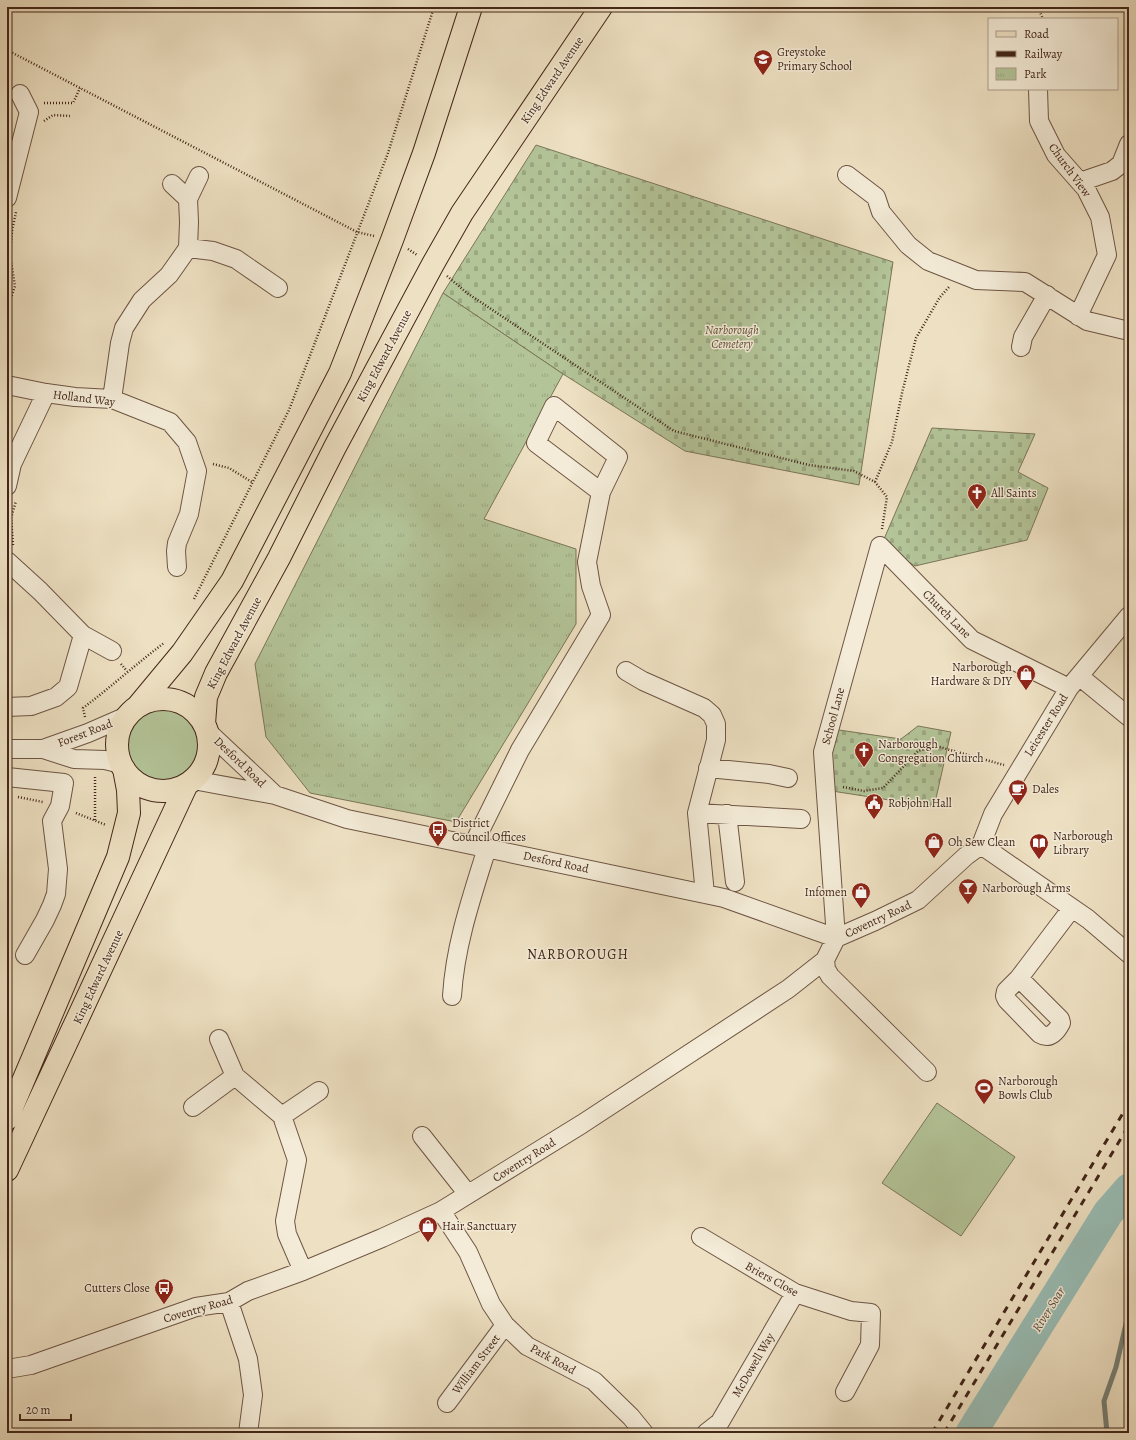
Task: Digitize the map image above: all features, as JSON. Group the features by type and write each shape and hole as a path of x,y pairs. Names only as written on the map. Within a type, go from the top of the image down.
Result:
{"main road":[{"path":"7,1120 118,856 129,813 128,790 117,752 117,739 120,727 182,653 232,581 340,373 424,153 471,7"},
{"name":"King Edward Avenue","path":"7,1170 190,782 202,770 207,757 209,743 205,727 206,697 216,673 279,558 335,447 462,213 601,7"},
{"path":"133,711 152,700 167,699 182,703 195,712 205,727"},
{"path":"122,767 133,780 146,788 160,791 174,789 190,782"}],"street":[{"name":"Church View","path":"1038,90 1039,121 1056,154 1086,189 1100,217 1107,255 1078,316"},
{"path":"7,198 37,111 20,94"},
{"path":"1080,182 1112,171 1121,164 1129,144"},
{"path":"847,175 876,197 881,212 903,240 928,261 976,280 1025,282 1087,321 1129,331"},
{"path":"112,399 120,343 124,328 142,300 169,275 188,248 188,199 199,176"},
{"path":"172,184 188,199"},
{"path":"188,248 212,251 236,259 278,288"},
{"path":"1020,347 1023,336 1047,295"},
{"name":"Holland Way","path":"7,385 75,397 112,399 170,422 187,442 197,471 189,514 177,543 177,567"},
{"path":"12,491 12,464 46,393"},
{"path":"452,996 453,978 480,846 520,750 601,615 591,586 587,562 601,492 618,457 554,406 536,443 601,492"},
{"name":"Church Lane","path":"880,546 972,640 1074,682 1129,717"},
{"name":"School Lane","path":"836,938 823,752 880,546"},
{"path":"11,565 40,591 83,635 112,651"},
{"name":"Leicester Road","path":"982,845 993,814 1019,769 1074,682 1129,616"},
{"path":"7,707 31,706 56,698 68,688 83,635"},
{"path":"626,671 643,681 704,708 712,715 716,724 716,740 697,812 705,894"},
{"name":"Forest Road","path":"43,749 88,733 133,711"},
{"name":"Desford Road","path":"205,727 275,795"},
{"name":"Forest Road","path":"7,749 43,749 74,759 105,760 122,767"},
{"path":"708,768 769,774 788,778"},
{"path":"7,778 64,783 60,806 52,822 58,869 56,894 47,915 25,955"},
{"name":"Desford Road","path":"190,782 275,795 347,819 724,898 836,938"},
{"path":"697,812 801,819"},
{"path":"727,814 735,882"},
{"path":"982,845 1106,933 1129,954"},
{"name":"Coventry Road","path":"7,1369 31,1365 196,1307 229,1302 248,1291 303,1271 382,1238 441,1210 582,1124 788,989 825,960 836,938 918,900 966,856 982,845"},
{"path":"1019,978 1072,908"},
{"path":"825,960 826,969 830,976 927,1072"},
{"path":"219,1039 235,1076 282,1116 297,1160 285,1221 287,1234 303,1271"},
{"path":"193,1107 235,1076"},
{"path":"282,1116 319,1091"},
{"path":"422,1136 467,1193"},
{"name":"Park Road","path":"441,1210 468,1252 491,1304 505,1325 528,1346 594,1381 631,1417 644,1433"},
{"name":"Briers Close","path":"701,1238 794,1293 851,1311 871,1314 870,1345 845,1392"},
{"name":"McDowell Way","path":"718,1430 794,1293"},
{"path":"229,1302 248,1359 253,1395 248,1433"},
{"name":"William Street","path":"447,1403 505,1325"}],"path":[{"path":"192,604 289,410 388,153 434,7"},
{"path":"1019,7 1039,10 1043,18"},
{"path":"7,50 357,232 392,240 433,264 467,293 674,431 809,465 854,472 875,482 887,496 880,546"},
{"path":"875,482 892,442 902,393 916,338 940,297 950,285"},
{"path":"210,463 229,468 252,482"},
{"path":"11,565 12,491"},
{"path":"88,733 83,708 108,690 127,671 167,640"},
{"path":"825,783 864,791 883,788 918,750 936,746 1019,769"}],"green space":[{"name":"Narborough Cemetery","path":"536,145 893,262 859,485 685,451 563,374 443,293"},
{"path":"443,293 563,374 484,519 576,549 576,624 456,822 310,793 266,737 255,664"},
{"path":"932,428 1035,434 1018,472 1048,488 1027,540 915,566 890,550 884,539"},
{"path":"162,708 182,714 192,724 198,744 192,764 182,774 162,780 142,774 132,764 126,744 132,724 142,714"},
{"path":"918,726 951,732 934,807 832,791 832,729 901,739"},
{"path":"937,1103 1015,1157 961,1236 882,1183"}],"waterway":[{"name":"River Soar","path":"971,1433 1108,1213 1129,1189"},
{"path":"1107,1433 1104,1401 1116,1367 1129,1311"}],"railway":[{"path":"932,1433 1129,1103"},
{"path":"944,1433 1129,1125"}],"place":[{"name":"Greystoke Primary School","path":"763,76"},
{"name":"All Saints","path":"977,510"},
{"name":"Narborough Hardware & DIY","path":"1026,691"},
{"name":"Narborough Congregation Church","path":"864,768"},
{"name":"Dales","path":"1018,806"},
{"name":"Robjohn Hall","path":"874,820"},
{"name":"District Council Offices","path":"438,847"},
{"name":"Oh Sew Clean","path":"934,859"},
{"name":"Narborough Library","path":"1039,860"},
{"name":"Narborough Arms","path":"968,905"},
{"name":"Infomen","path":"861,909"},
{"name":"Narborough Bowls Club","path":"984,1105"},
{"name":"Hair Sanctuary","path":"428,1243"},
{"name":"Cutters Close","path":"164,1305"}],"district":[{"name":"NARBOROUGH","path":"578,954"}]}
